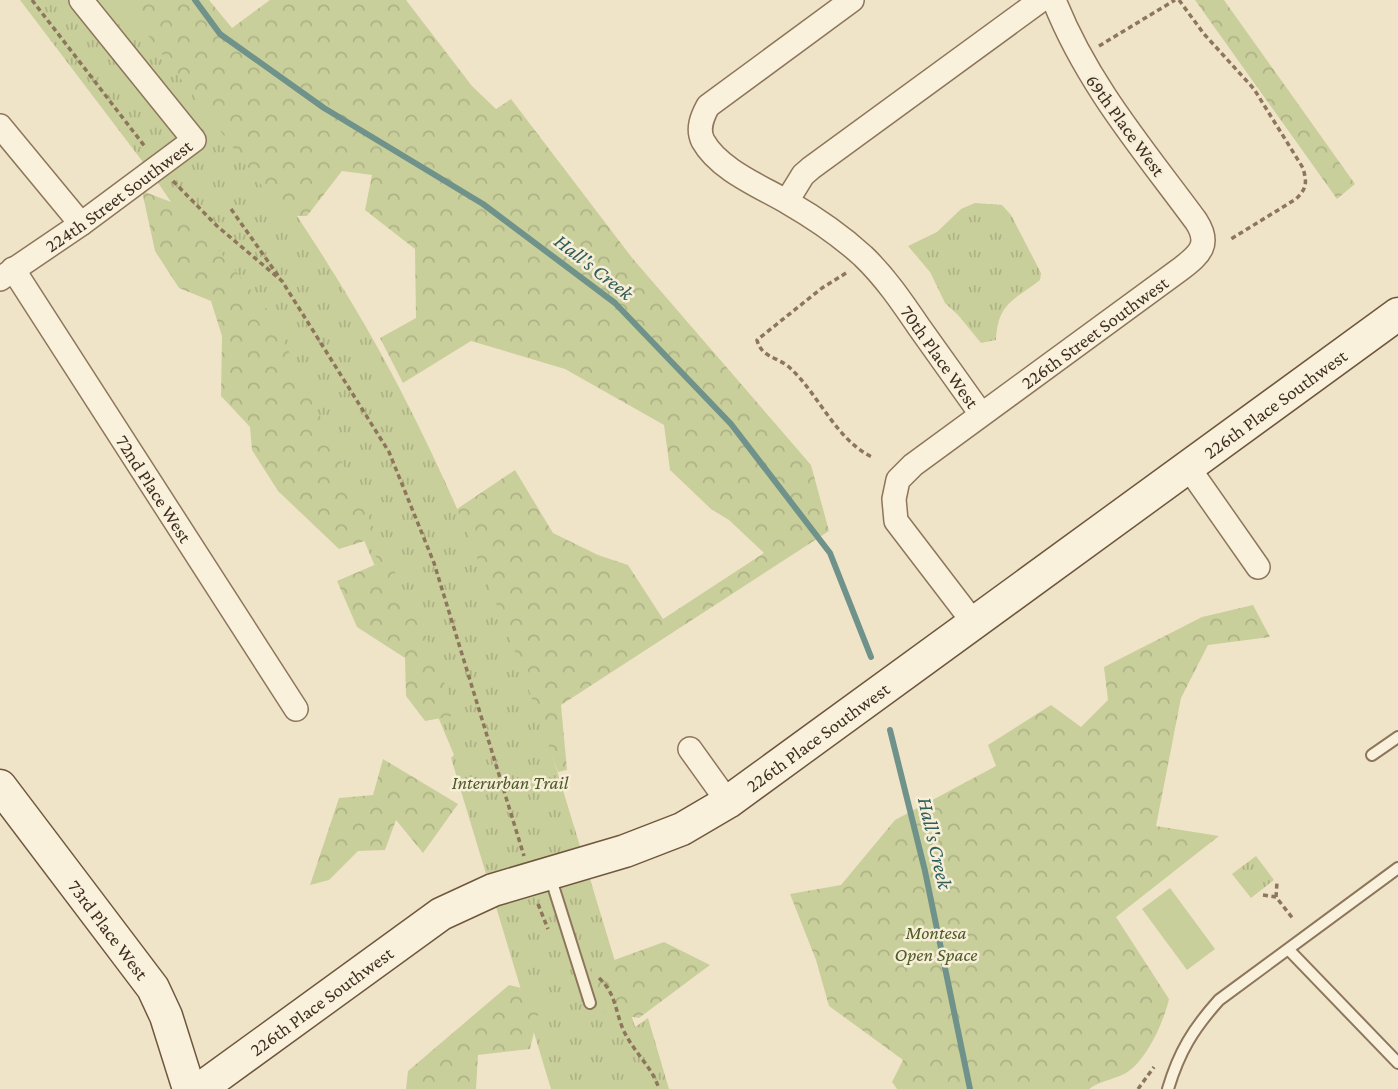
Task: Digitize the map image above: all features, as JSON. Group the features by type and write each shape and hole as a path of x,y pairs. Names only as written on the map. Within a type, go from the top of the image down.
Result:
{"street":[{"name":"224th Street Southwest","path":"7,274 81,224 194,140 81,0"},
{"name":"70th Place West","path":"852,0 708,106 702,116 702,139 755,186 787,201 840,236 866,260 892,288 981,414 913,465 898,480 894,499 897,522 974,623"},
{"path":"787,201 803,175 811,168 1041,0"},
{"name":"69th Place West","path":"1054,0 1066,32 1094,84 1196,221 1203,232 1203,245"},
{"path":"0,126 81,224"},
{"name":"226th Street Southwest","path":"981,414 1182,268 1196,257 1203,245"},
{"name":"72nd Place West","path":"7,274 296,709"},
{"name":"226th Place Southwest","path":"200,1089 441,915 538,869 625,851 682,829 728,802 1398,314"},
{"path":"1188,467 1258,567"},
{"path":"690,749 728,802"},
{"name":"73rd Place West","path":"0,786 153,988 166,1016 189,1089"}],"lane":[{"path":"1373,755 1398,737"},
{"path":"1168,1089 1185,1045 1198,1023 1219,1000 1398,868"},
{"path":"538,869 590,1003"},
{"path":"1289,950 1398,1063"}],"path":[{"path":"32,0 148,150"},
{"path":"1099,46 1177,0 1254,89 1303,168 1307,183 1304,192 1296,199 1231,239"},
{"path":"168,176 217,226 282,281"},
{"path":"231,209 282,281 389,452 434,563 538,869"},
{"path":"846,273 822,288 757,340 759,348 771,358 788,365 845,436 861,452 872,457"},
{"path":"1277,882 1276,897 1294,920"},
{"path":"1263,895 1276,897"},
{"path":"1138,1089 1154,1068"}],"green space":[{"name":"Interurban Trail","path":"20,0 142,0 267,171 352,304 424,437 503,617 538,708 635,1027 648,1018 669,1089 551,1089 451,758 454,755 356,521 222,277 152,174"},
{"path":"121,0 209,0 232,28 270,0 406,0 472,86 496,109 511,99 633,259 811,465 829,531 561,705 567,770 558,772 511,640 457,509 515,470 553,533 598,555 628,565 663,619 764,553 670,470 664,425 565,369 471,341 403,383 380,338 416,318 415,249 365,210 372,175 342,171 307,216 285,216"},
{"path":"1195,0 1224,0 1355,184 1337,199"},
{"path":"142,191 182,206 271,314 428,641 457,715 425,721 406,696 405,658 357,627 337,581 379,563 368,540 339,549 278,491 252,450 250,427 221,396 222,336 211,301 179,288 155,251"},
{"path":"975,203 1002,205 1011,215 1041,273 1040,280 1015,298 1004,310 997,328 996,340 981,343 945,303 930,272 908,246 937,232 961,209"},
{"name":"Montesa Open Space","path":"1253,605 1270,637 1208,645 1181,698 1156,826 1219,836 1116,917 1169,999 1159,1028 1143,1057 1125,1074 1089,1089 897,1089 892,1082 903,1060 829,1006 816,960 790,894 841,885 895,820 996,766 988,745 1051,705 1081,727 1108,700 1104,667 1202,617"},
{"path":"383,759 458,804 423,853 396,820 385,850 358,851 329,880 310,885 339,798 373,795"},
{"path":"1256,856 1274,880 1251,898 1232,874"},
{"path":"1170,888 1215,949 1187,970 1142,909"},
{"path":"664,942 710,965 639,1018 584,1009 573,975"},
{"path":"509,985 543,993 530,1049 478,1055 476,1089 406,1089 408,1071"}],"waterway":[{"name":"Hall's Creek","path":"195,0 220,34 324,108 483,204 615,303 731,424 830,553 871,657"},
{"name":"Hall's Creek","path":"890,730 925,871 970,1089"}]}
